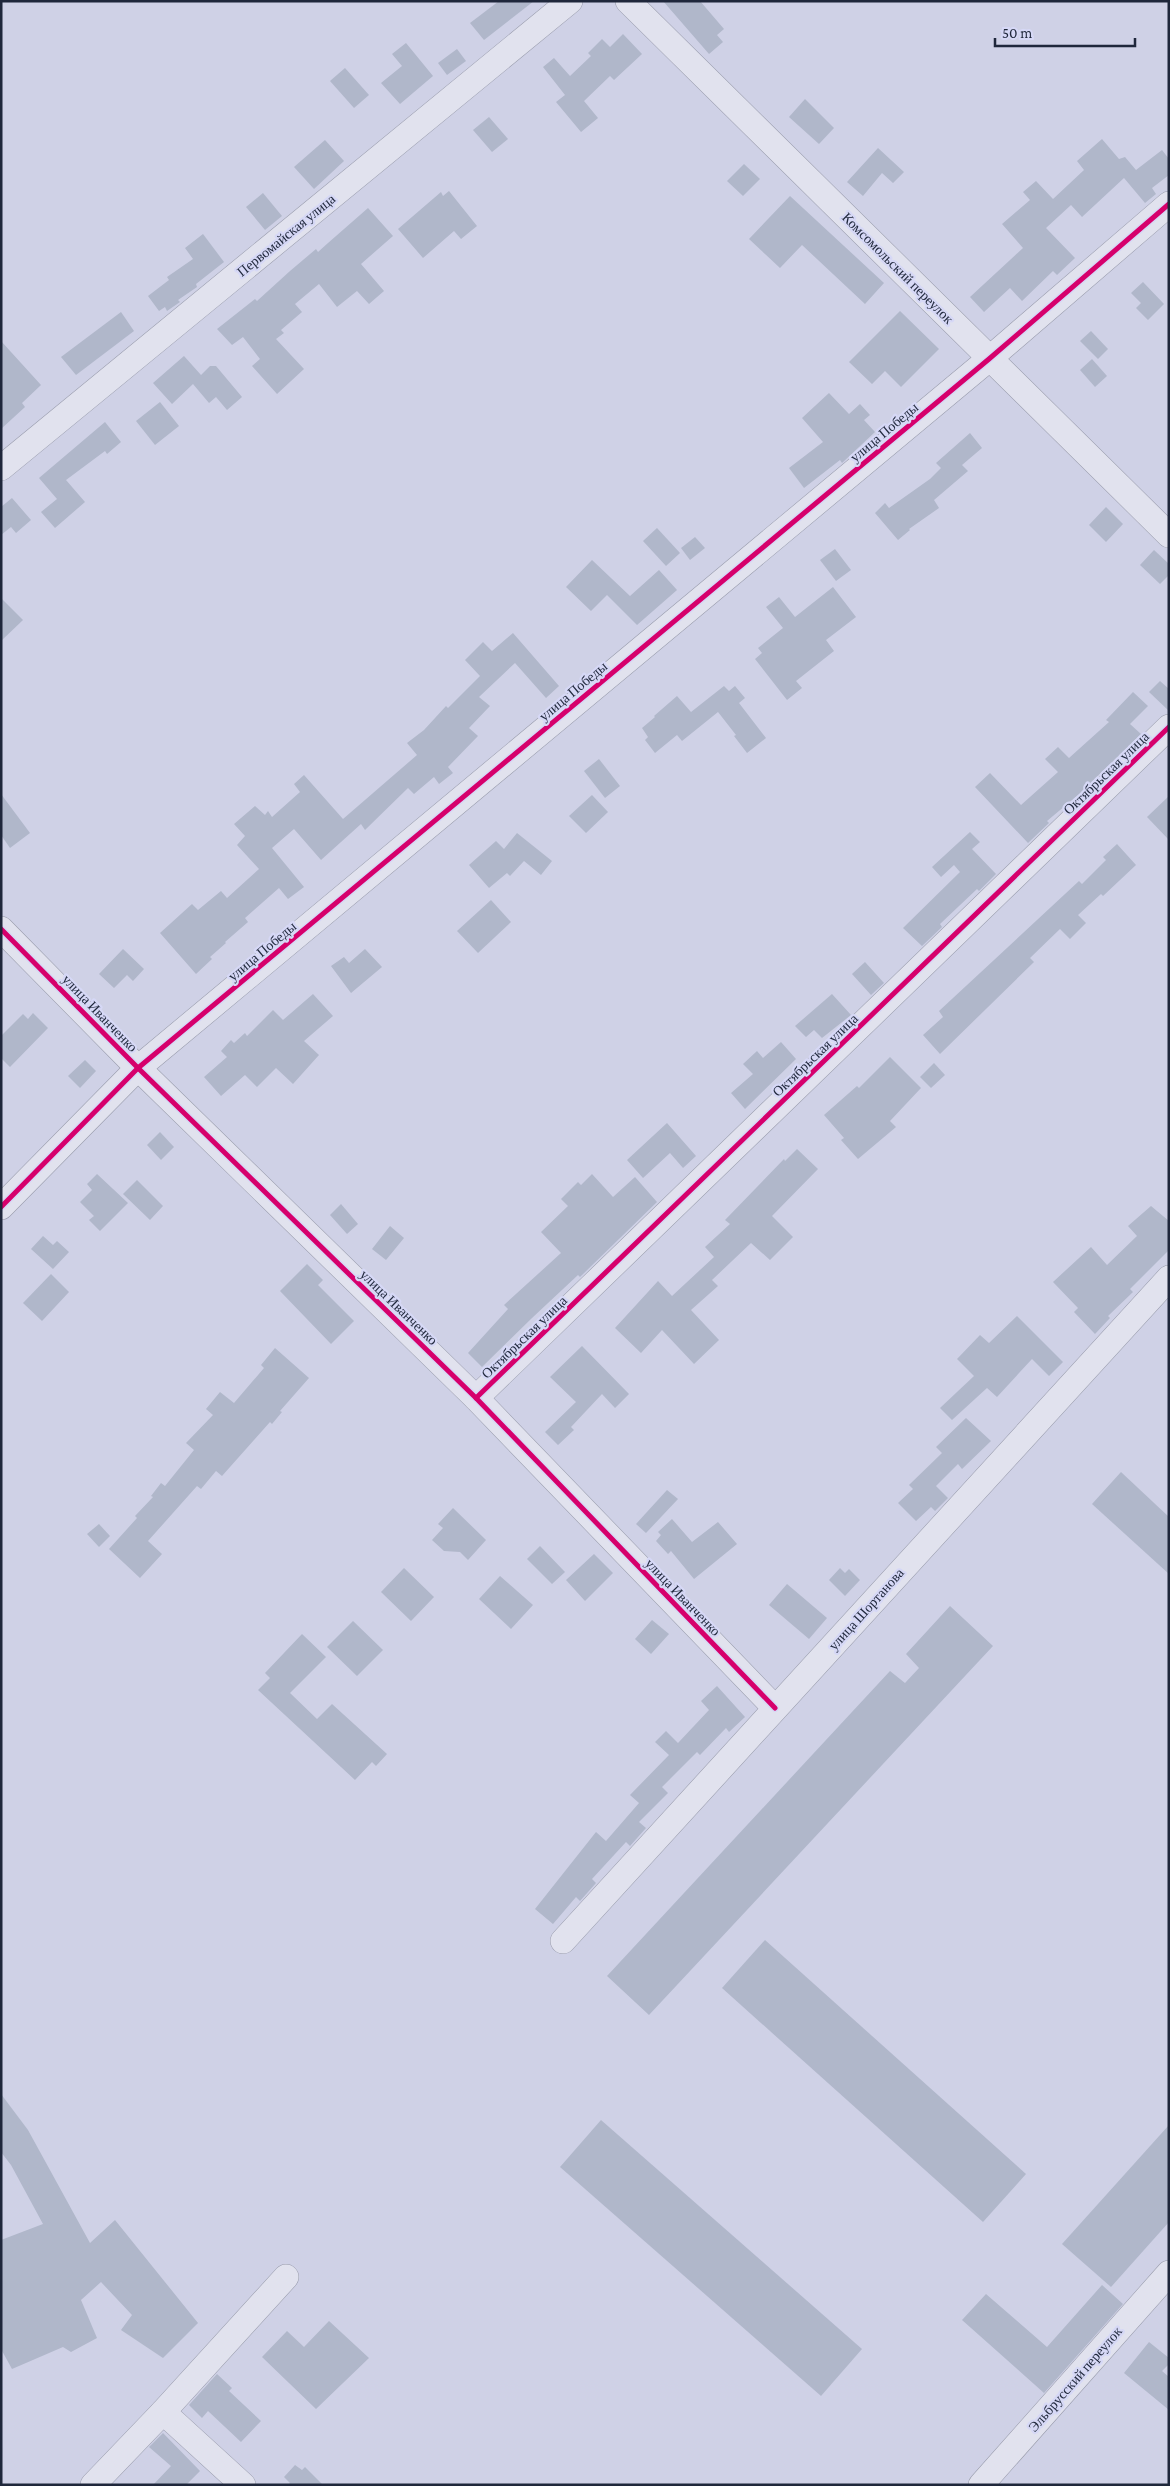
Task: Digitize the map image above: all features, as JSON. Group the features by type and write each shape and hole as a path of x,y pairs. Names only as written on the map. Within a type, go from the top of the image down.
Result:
{"street":[{"name":"Первомайская улица","path":"1,468 570,1"},
{"name":"Комсомольский переулок","path":"628,1 989,359 1169,534"},
{"name":"улица Победы","path":"1,1207 138,1068 989,359 1169,204"},
{"name":"Октябрьская улица","path":"476,1398 1169,727"},
{"name":"улица Иванченко","path":"1,928 138,1068 476,1398 776,1708"},
{"name":"улица Шортанова","path":"563,1941 1169,1278"},
{"name":"Эльбрусский переулок","path":"982,2485 1169,2272"},
{"path":"93,2485 163,2412 286,2276"},
{"path":"163,2412 243,2485"}],"building":[{"path":"499,1 534,1 484,40 470,23"},
{"path":"663,1 700,1 724,29 717,35 723,42 709,54"},
{"path":"623,34 642,54 614,80 610,76 584,101 598,118 581,132 556,102 565,95 543,67 554,58 570,76 591,56 588,53 602,39 610,47"},
{"path":"406,43 433,76 400,104 381,83 402,66 392,54"},
{"path":"457,49 466,61 447,75 438,63"},
{"path":"345,68 369,95 354,108 330,81"},
{"path":"805,99 834,128 819,144 789,117"},
{"path":"489,117 508,139 492,152 473,130"},
{"path":"1102,139 1119,159 1125,157 1136,170 1162,150 1169,159 1169,175 1152,188 1156,194 1145,203 1124,178 1082,217 1071,205 1046,228 1075,258 1057,275 1053,271 1022,301 1010,288 984,312 970,297 1023,248 1002,224 1030,200 1023,192 1036,181 1053,199 1084,170 1077,161"},
{"path":"325,140 344,161 314,189 294,167"},
{"path":"878,148 904,172 893,183 882,173 863,196 847,182"},
{"path":"744,164 760,179 743,196 727,181"},
{"path":"449,191 477,226 461,239 454,231 423,258 398,229 441,192 443,196"},
{"path":"263,193 282,216 265,230 246,207"},
{"path":"790,196 884,283 865,304 802,245 780,268 749,239"},
{"path":"368,208 393,236 361,264 384,291 369,304 357,291 337,307 319,284 295,304 302,312 281,330 284,333 276,339 304,369 277,394 252,366 260,359 243,337 232,345 217,329 255,299 257,301 316,249 318,252"},
{"path":"203,234 224,262 196,284 197,287 178,300 180,302 167,311 165,307 159,311 148,296 169,280 167,277 193,259 185,248"},
{"path":"1143,282 1164,304 1148,320 1136,308 1141,303 1131,293"},
{"path":"900,311 939,349 901,387 885,371 872,384 849,362"},
{"path":"121,312 134,331 76,375 61,357"},
{"path":"1091,331 1108,349 1098,359 1080,341"},
{"path":"1,341 41,385 22,403 25,407 1,429"},
{"path":"184,356 201,375 210,366 216,366 242,397 227,410 216,397 209,403 193,384 172,404 153,383"},
{"path":"1092,359 1107,376 1095,387 1080,370"},
{"path":"829,393 849,414 860,404 870,415 864,420 875,432 842,463 840,460 804,488 789,468 823,442 802,418"},
{"path":"160,402 179,426 155,445 136,421"},
{"path":"105,422 121,442 107,454 105,451 66,480 85,502 55,528 41,512 57,499 39,478"},
{"path":"970,433 982,448 962,465 968,471 934,500 939,508 909,529 898,540 875,513 885,503 889,508 930,479 941,468 936,463"},
{"path":"12,498 31,520 16,533 11,527 1,535 1,507"},
{"path":"1106,507 1123,524 1106,542 1089,525"},
{"path":"657,528 680,553 666,566 643,541"},
{"path":"695,537 705,548 690,560 681,548"},
{"path":"835,549 851,570 836,581 820,560"},
{"path":"1154,550 1169,564 1169,575 1160,584 1140,565"},
{"path":"592,560 630,596 659,570 677,590 637,625 607,595 591,611 566,587"},
{"path":"833,587 856,617 826,640 834,651 796,681 802,688 787,700 755,659 762,653 758,648 783,628 766,607 779,597 795,617"},
{"path":"1,598 23,620 1,641"},
{"path":"513,633 559,686 546,698 515,663 479,697 490,706 469,728 478,736 448,767 453,773 439,784 434,777 414,794 408,788 365,830 361,824 321,860 294,829 272,848 304,887 288,899 279,888 245,918 248,922 210,957 212,959 196,974 160,933 192,904 198,910 221,891 227,898 259,869 237,845 245,836 234,824 255,806 265,815 268,811 272,817 300,792 294,784 304,775 343,819 417,755 407,743 424,730 446,706 448,708 480,676 465,660 483,642 492,651"},
{"path":"1160,681 1169,689 1169,711 1149,692"},
{"path":"724,686 729,691 735,686 745,698 739,703 766,738 747,753 718,712 682,741 677,735 655,753 645,740 648,737 642,728 654,716 677,696 691,712"},
{"path":"1133,692 1148,706 1130,724 1141,734 1078,795 1047,821 1049,823 1028,843 975,787 990,773 1021,805 1058,772 1045,759 1058,747 1069,758 1109,722 1106,720"},
{"path":"599,759 620,786 605,798 584,771"},
{"path":"1,794 30,833 10,848 1,835"},
{"path":"592,795 608,812 586,833 569,816"},
{"path":"1169,796 1169,840 1147,817"},
{"path":"970,832 980,842 972,849 996,874 940,924 942,927 922,946 903,928 960,872 954,865 941,877 932,867"},
{"path":"517,833 552,861 541,875 524,861 510,876 507,873 489,888 469,865 496,841 504,849"},
{"path":"1117,844 1136,865 1103,896 1101,894 1078,915 1086,923 1070,939 1060,929 1030,958 1034,962 940,1054 923,1035 943,1017 939,1011 1079,881 1082,884 1106,860 1103,857"},
{"path":"491,900 511,922 478,953 457,931"},
{"path":"123,949 144,969 133,981 127,975 114,988 99,974"},
{"path":"365,949 382,967 351,993 331,966 344,957 349,963"},
{"path":"865,962 884,983 871,995 852,974"},
{"path":"313,994 333,1016 304,1041 319,1055 293,1084 276,1068 257,1087 245,1075 221,1096 204,1077 227,1057 221,1051 231,1040 234,1043 245,1033 247,1036 273,1010 283,1020"},
{"path":"832,994 851,1015 822,1038 814,1030 806,1037 795,1026"},
{"path":"33,1013 48,1028 10,1067 1,1058 1,1036 23,1014 28,1019"},
{"path":"781,1042 796,1059 745,1109 731,1093 753,1074 743,1064 757,1051 763,1058"},
{"path":"890,1057 921,1088 890,1121 896,1127 858,1159 841,1140 844,1138 824,1115 857,1086 859,1088"},
{"path":"85,1060 96,1071 80,1088 68,1076"},
{"path":"934,1063 945,1075 931,1088 920,1077"},
{"path":"667,1123 696,1156 683,1168 670,1153 643,1178 627,1160"},
{"path":"160,1132 174,1147 161,1160 147,1145"},
{"path":"797,1149 818,1169 772,1216 793,1237 770,1260 751,1243 712,1280 718,1286 691,1310 719,1340 694,1364 662,1330 641,1353 615,1328 658,1281 672,1296 714,1257 705,1247 730,1224 725,1220 784,1159 785,1161"},
{"path":"97,1174 128,1203 100,1231 89,1220 94,1216 80,1202 92,1190 87,1184"},
{"path":"592,1174 613,1197 635,1177 657,1202 580,1277 578,1275 482,1367 468,1353 508,1309 504,1305 561,1253 541,1232 568,1206 561,1199 578,1182 581,1185"},
{"path":"137,1180 163,1206 150,1220 123,1194"},
{"path":"341,1204 358,1224 347,1234 330,1215"},
{"path":"1151,1206 1169,1221 1169,1250 1130,1289 1133,1292 1108,1316 1110,1318 1095,1334 1074,1312 1078,1308 1053,1282 1091,1247 1107,1265 1137,1236 1128,1226"},
{"path":"390,1226 404,1238 386,1260 372,1249"},
{"path":"43,1236 53,1245 57,1241 69,1252 53,1269 31,1249"},
{"path":"307,1264 323,1280 318,1285 354,1321 331,1344 280,1291"},
{"path":"51,1274 69,1292 42,1321 23,1303"},
{"path":"1017,1316 1063,1362 1049,1376 1032,1359 997,1397 987,1388 952,1420 940,1408 974,1376 957,1359 980,1335 989,1343"},
{"path":"582,1346 629,1394 615,1408 602,1394 571,1427 574,1430 558,1445 545,1432 576,1402 550,1377"},
{"path":"275,1348 309,1378 280,1411 282,1412 272,1424 270,1422 222,1476 216,1471 201,1489 197,1486 148,1541 162,1554 140,1578 109,1549 137,1518 135,1516 153,1497 151,1496 161,1483 165,1486 194,1450 186,1443 213,1415 206,1409 220,1392 234,1403 264,1368 261,1365"},
{"path":"966,1418 991,1441 962,1469 958,1464 936,1486 948,1498 935,1511 931,1507 916,1521 898,1503 913,1489 909,1485 942,1453 936,1447"},
{"path":"1121,1472 1169,1517 1169,1574 1092,1504"},
{"path":"667,1490 678,1499 646,1533 636,1524"},
{"path":"453,1508 486,1540 468,1560 460,1552 444,1551 432,1540 443,1528 438,1524"},
{"path":"672,1519 692,1542 718,1522 737,1544 694,1579 671,1551 668,1554 656,1541 661,1535 658,1532"},
{"path":"99,1524 110,1536 99,1547 87,1534"},
{"path":"540,1546 565,1572 552,1584 527,1559"},
{"path":"594,1554 613,1573 585,1601 566,1580"},
{"path":"404,1568 434,1597 411,1621 381,1592"},
{"path":"840,1568 845,1573 849,1569 860,1580 845,1596 829,1580"},
{"path":"500,1576 533,1605 511,1629 479,1599"},
{"path":"787,1584 827,1618 809,1639 769,1605"},
{"path":"950,1606 993,1646 649,2015 607,1976 890,1671 905,1683 919,1668 906,1654"},
{"path":"652,1620 669,1634 651,1654 635,1639"},
{"path":"353,1621 383,1650 357,1676 327,1647"},
{"path":"302,1634 326,1657 290,1693 317,1719 332,1704 387,1754 376,1766 372,1762 355,1780 258,1690 270,1678 265,1673"},
{"path":"717,1686 745,1717 729,1732 726,1728 700,1755 697,1752 662,1787 668,1793 639,1822 646,1828 630,1846 626,1842 592,1879 596,1883 580,1901 576,1897 553,1924 535,1909 596,1832 606,1841 639,1803 630,1795 669,1755 655,1742 666,1731 678,1743 709,1710 701,1701"},
{"path":"765,1940 1026,2174 983,2222 722,1988"},
{"path":"1,2094 28,2130 90,2243 115,2220 198,2323 163,2358 121,2330 132,2315 101,2282 81,2300 97,2338 71,2352 63,2347 12,2369 1,2349 1,2240 43,2224 11,2165 1,2152"},
{"path":"601,2120 862,2349 821,2396 560,2167"},
{"path":"1169,2125 1169,2222 1111,2287 1062,2244"},
{"path":"1102,2285 1123,2304 1044,2393 962,2320 986,2294 1047,2347"},
{"path":"329,2321 369,2358 316,2409 262,2357 287,2331 304,2347"},
{"path":"1149,2342 1169,2358 1169,2364 1162,2371 1169,2377 1169,2410 1124,2373"},
{"path":"217,2374 232,2388 229,2391 261,2421 241,2442 208,2411 202,2418 189,2405"},
{"path":"163,2433 200,2471 186,2485 153,2485 171,2466 149,2447"},
{"path":"295,2465 302,2470 305,2467 323,2485 288,2485 290,2483 284,2477"}],"cycle path":[{"path":"1,1207 138,1068 989,359 1169,204"},
{"path":"476,1398 1169,727"},
{"path":"1,929 138,1068 476,1398 775,1708"}]}
